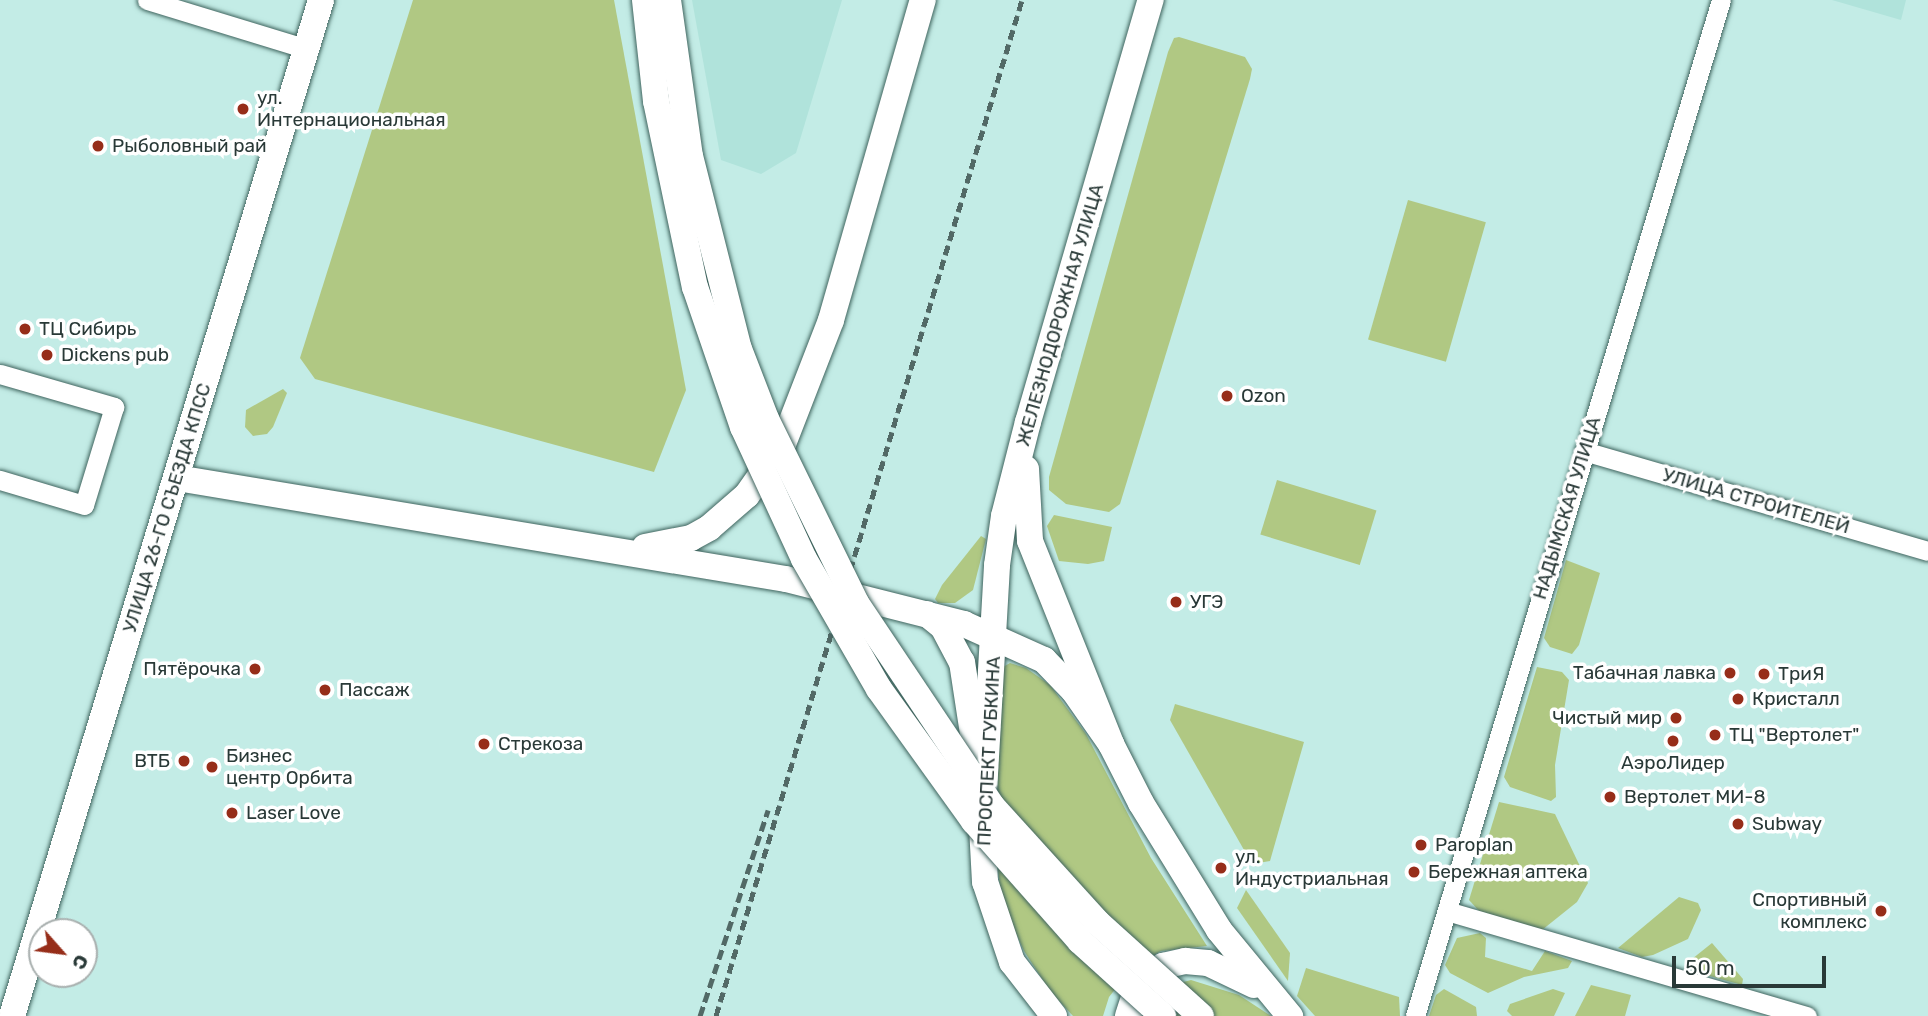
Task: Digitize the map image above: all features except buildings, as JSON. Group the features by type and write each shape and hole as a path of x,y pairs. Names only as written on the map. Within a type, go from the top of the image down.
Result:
{"main road":[{"name":"УЛИЦА 26-ГО СЪЕЗДА КПСС","path":"12,1016 321,0"},
{"path":"645,0 658,113 695,287 743,427 804,559 879,689 974,821 1080,941 1163,1016"},
{"path":"668,0 690,156 739,349 771,430 856,603 991,805 1097,922 1201,1016"},
{"path":"612,549 662,546 709,528 747,495 783,444 831,320 923,0"},
{"name":"ЖЕЛЕЗНОДОРОЖНАЯ УЛИЦА","path":"995,635 1000,540 1028,422 1151,0"},
{"path":"1028,422 1025,484 1030,541 1111,744"},
{"path":"177,478 797,581 926,613 995,635 1044,660 1061,675 1111,744 1190,886 1238,959 1290,1016"},
{"path":"926,613 943,627 962,662 982,826"},
{"name":"ПРОСПЕКТ ГУБКИНА","path":"995,635 982,826 985,882 999,934 1012,962 1054,1016"},
{"path":"1128,1016 1146,980 1163,966 1185,961 1226,969 1270,995"}],"street":[{"path":"147,0 307,49"},
{"name":"НАДЫМСКАЯ УЛИЦА","path":"1415,1016 1721,0"},
{"path":"0,374 114,407 84,505 0,480"},
{"name":"УЛИЦА СТРОИТЕЛЕЙ","path":"1584,451 1928,551"},
{"path":"1447,911 1807,1016"}],"shaded area":[{"path":"692,0 842,0 796,153 761,174 721,160"},
{"path":"1832,0 1906,0 1901,20"}],"green space":[{"path":"413,0 614,0 686,390 654,472 315,379 300,358"},
{"path":"1179,37 1245,57 1252,69 1250,79 1120,504 1109,512 1066,504 1049,490 1049,477 1168,52 1174,38"},
{"path":"1408,200 1486,222 1446,362 1368,339"},
{"path":"283,389 287,393 273,427 267,434 253,436 245,427 246,410"},
{"path":"1277,480 1376,510 1360,565 1260,535"},
{"path":"1054,515 1112,527 1104,561 1088,564 1059,561 1047,526"},
{"path":"981,536 986,539 973,590 955,603 938,603 935,599 942,585"},
{"path":"1566,560 1600,573 1579,645 1572,654 1550,647 1544,638"},
{"path":"1010,663 1026,668 1050,685 1086,734 1151,858 1207,946 1161,951 1132,968 1109,997 1103,1016 1073,1016 1050,991 1024,951 1002,902 994,837 1003,667"},
{"path":"1537,667 1562,672 1569,680 1555,765 1556,797 1551,801 1510,787 1504,777"},
{"path":"1175,704 1304,742 1270,861 1252,864 1170,720"},
{"path":"1499,802 1555,814 1588,883 1577,902 1542,930 1479,911 1469,900"},
{"path":"1246,890 1290,953 1288,981 1237,908"},
{"path":"1679,897 1698,903 1701,910 1688,939 1653,955 1642,957 1618,948"},
{"path":"1480,933 1486,938 1485,957 1532,971 1545,951 1572,961 1568,968 1524,977 1488,993 1450,973 1445,965 1457,938"},
{"path":"1712,943 1743,979 1742,985 1692,971 1692,959"},
{"path":"1306,968 1399,997 1400,1016 1315,1016 1297,996"},
{"path":"1191,980 1239,995 1271,1016 1149,1016 1172,985"},
{"path":"1591,985 1631,995 1625,1016 1575,1016"},
{"path":"1444,989 1476,1007 1477,1016 1429,1016 1436,995"},
{"path":"1553,989 1565,993 1554,1016 1512,1016 1507,1011 1510,1004"}],"railway":[{"path":"716,1016 1022,0"},
{"path":"700,1016 768,810"}],"place":[{"name":"ул. Интернациональная","path":"243,109"},
{"name":"Рыболовный рай","path":"98,146"},
{"name":"ТЦ Сибирь","path":"25,329"},
{"name":"Dickens pub","path":"47,355"},
{"name":"Ozon","path":"1227,396"},
{"name":"УГЭ","path":"1176,602"},
{"name":"Пятёрочка","path":"255,669"},
{"name":"Табачная лавка","path":"1730,673"},
{"name":"ТриЯ","path":"1764,674"},
{"name":"Пассаж","path":"325,690"},
{"name":"Кристалл","path":"1738,699"},
{"name":"Чистый мир","path":"1676,718"},
{"name":"ТЦ \"Вертолет\"","path":"1715,735"},
{"name":"АэроЛидер","path":"1673,741"},
{"name":"Стрекоза","path":"484,744"},
{"name":"ВТБ","path":"184,761"},
{"name":"Бизнес центр Орбита","path":"212,767"},
{"name":"Вертолет МИ-8","path":"1610,797"},
{"name":"Laser Love","path":"232,813"},
{"name":"Subway","path":"1738,824"},
{"name":"Paroplan","path":"1421,845"},
{"name":"ул. Индустриальная","path":"1221,868"},
{"name":"Бережная аптека","path":"1414,872"},
{"name":"Спортивный комплекс","path":"1881,911"}]}
